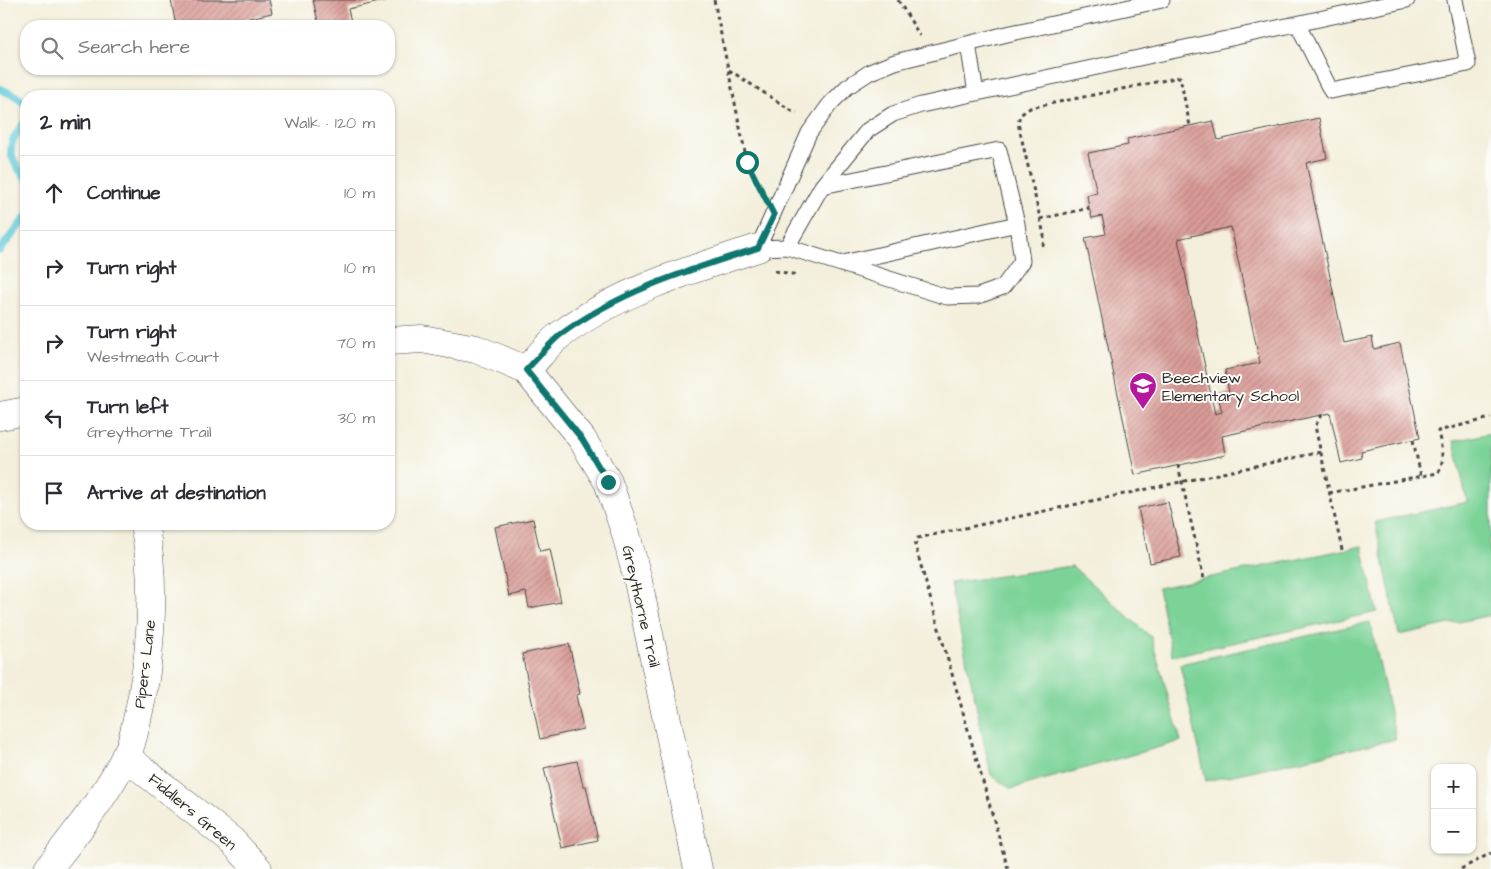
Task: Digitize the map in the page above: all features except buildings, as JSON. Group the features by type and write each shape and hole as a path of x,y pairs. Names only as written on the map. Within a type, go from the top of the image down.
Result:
{"street":[{"path":"395,340 422,338 476,349 526,370 560,336 622,297 675,275 758,248"},
{"name":"Greythorne Trail","path":"526,370 582,439 608,482 626,534 638,581 698,869"},
{"path":"0,416 20,412"},
{"name":"Pipers Lane","path":"48,869 95,808 129,748 144,694 151,606 150,551 145,530"},
{"name":"Fiddlers Green","path":"125,756 232,841 258,869"}],"lane":[{"path":"822,186 999,150 1017,224 1022,262 1003,287 978,296 947,297 787,246 758,248 809,133 830,104 846,87 870,72 895,62 968,44 1162,0"},
{"path":"787,246 822,186 868,130 893,114 921,105 1407,0"},
{"path":"1298,25 1330,91 1468,64 1455,0"},
{"path":"968,44 976,93"},
{"path":"843,263 1017,224"}],"path":[{"path":"714,0 747,162 774,215"},
{"path":"898,0 922,40"},
{"path":"729,70 792,111 803,113"},
{"path":"1040,219 1089,208"},
{"path":"1322,415 1316,426 1342,550"},
{"path":"1330,493 1438,472 1441,469 1438,431 1491,418"},
{"path":"1413,440 1421,476"},
{"path":"1008,869 914,545 918,538 1321,452"},
{"path":"1178,465 1204,579"},
{"path":"1461,869 1491,853"}],"green space":[{"path":"1491,433 1491,539 1488,540 1491,554 1491,615 1399,635 1375,522 1467,502 1454,441"},
{"path":"1362,546 1377,612 1172,656 1158,588"},
{"path":"1072,566 1151,637 1181,741 1011,789 991,775 950,583"},
{"path":"1370,622 1396,739 1206,781 1180,664"}],"waterway":[{"path":"0,89 20,100"},
{"path":"20,128 12,143 11,150 20,171"},
{"path":"0,250 20,225"}],"place":[{"name":"Beechview Elementary School","path":"1143,410"}],"route":[{"path":"608,482 582,439 526,370 560,336 622,297 675,275 758,248 774,215 747,162"}]}
